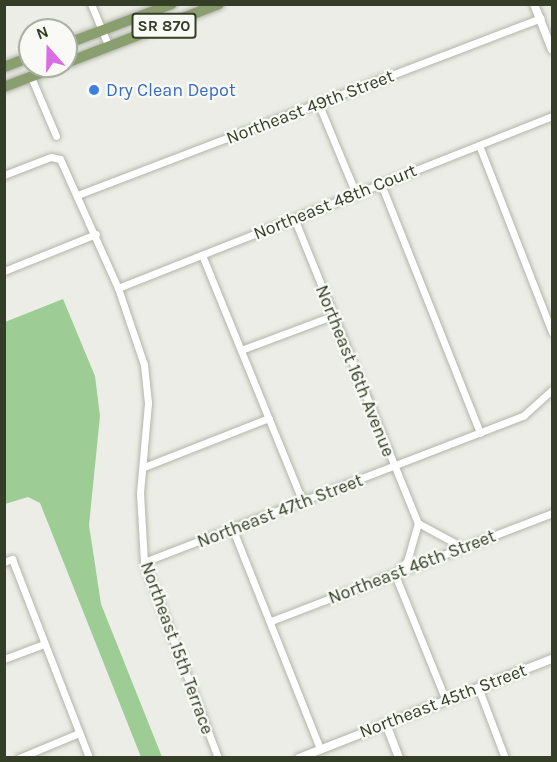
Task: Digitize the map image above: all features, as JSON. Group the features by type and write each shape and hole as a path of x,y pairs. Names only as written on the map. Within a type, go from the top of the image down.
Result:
{"main road":[{"name":"SR 870","path":"78,40 172,4"},
{"name":"SR 870","path":"78,59 219,4"},
{"path":"4,87 28,78"}],"street":[{"path":"91,4 109,47"},
{"path":"534,4 552,50"},
{"name":"Northeast 49th Street","path":"80,194 319,105 540,18"},
{"path":"31,78 56,136"},
{"path":"319,105 356,194"},
{"name":"Northeast 48th Court","path":"118,288 552,116"},
{"path":"479,146 550,318 552,332"},
{"name":"Northeast 15th Terrace","path":"4,175 51,157 60,159 80,194 118,288 144,365 148,402 140,529 144,562 218,758"},
{"path":"381,184 480,433"},
{"name":"Northeast 16th Avenue","path":"294,218 418,523"},
{"path":"4,271 96,234"},
{"path":"202,255 303,502"},
{"path":"241,350 332,316"},
{"name":"Northeast 47th Street","path":"144,562 233,530 535,410 552,390"},
{"path":"144,467 269,418"},
{"name":"Northeast 46th Street","path":"271,621 552,513"},
{"path":"445,698 395,575 407,561 418,523 462,547"},
{"path":"233,530 320,749"},
{"path":"8,560 89,758"},
{"path":"4,659 44,644"},
{"name":"Northeast 45th Street","path":"299,758 445,698 552,658"},
{"path":"478,687 506,758"},
{"path":"386,724 399,758"},
{"path":"19,758 79,733"}],"shaded area":[{"path":"63,299 95,376 100,416 89,525 101,604 162,757 141,757 40,503 28,497 5,504 5,322"}],"place":[{"name":"Dry Clean Depot","path":"94,90"}]}
